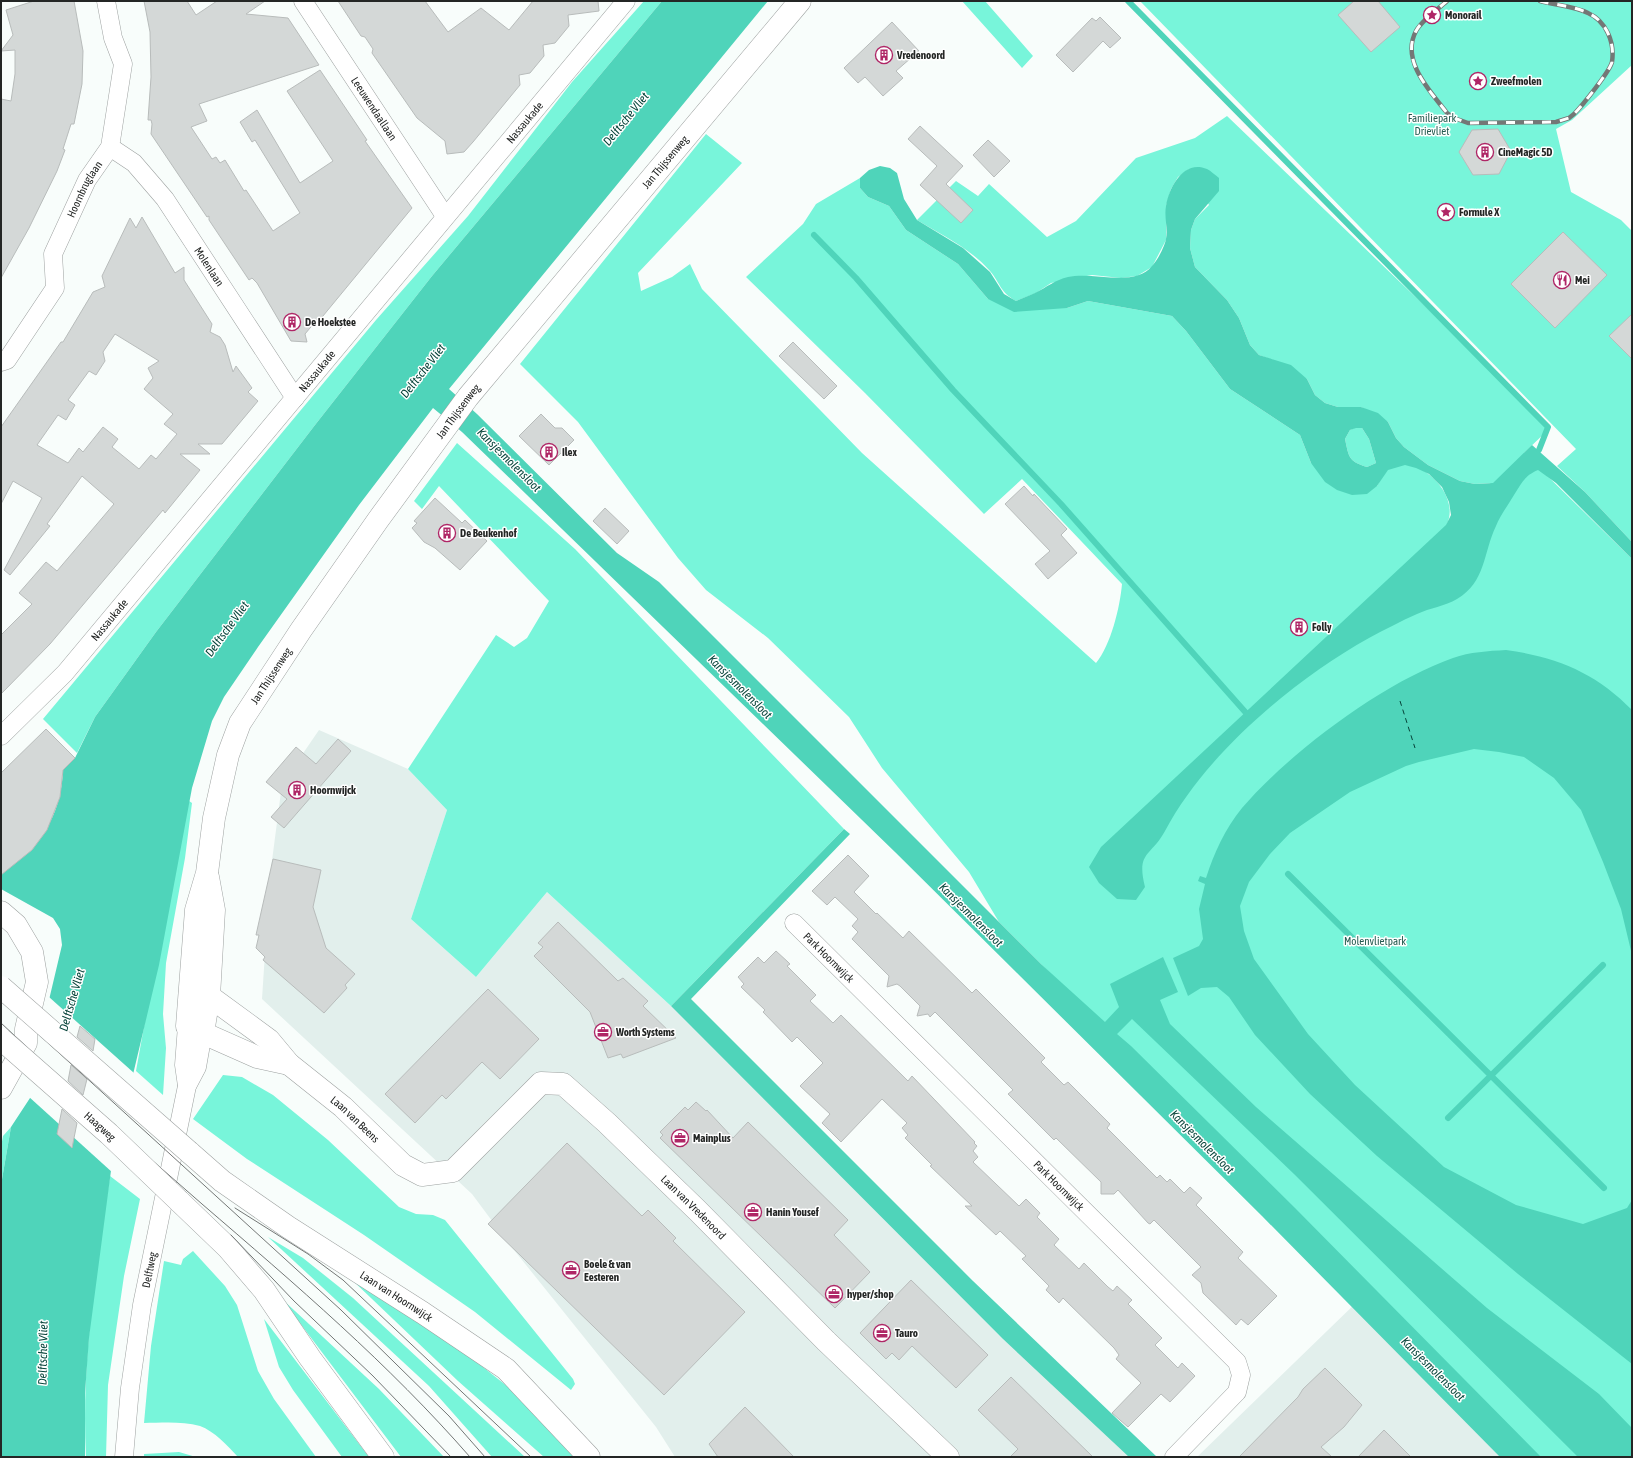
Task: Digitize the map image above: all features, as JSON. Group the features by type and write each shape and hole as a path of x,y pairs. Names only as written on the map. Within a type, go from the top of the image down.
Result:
{"street":[{"name":"Hoornbruglaan","path":"1,362 7,360 55,288 53,254 87,180 110,147 122,64 113,38 106,1"},
{"name":"Leeuwendaallaan","path":"303,1 445,216"},
{"name":"Nassaukade","path":"1,736 65,673 626,1"},
{"name":"Jan Thijssenweg","path":"195,1029 214,910 207,873 214,818 228,755 240,723 305,624 468,397 800,1"},
{"name":"Molenlaan","path":"110,147 134,163 165,199 295,398"},
{"path":"1,912 16,925 32,952 37,982 26,1029 26,1043 1,1088"},
{"name":"Park Hoornwijck","path":"794,924 1237,1362 1241,1380 1237,1392 1174,1457"},
{"name":"Laan van Hoornwijck","path":"1,987 222,1181 506,1369 589,1457"},
{"name":"Laan van Beens","path":"200,995 269,1040 289,1064 343,1107 403,1165 422,1174"},
{"path":"1,1045 26,1029"},
{"name":"Laan van Beens","path":"195,1029 257,1057 289,1064"},
{"name":"Delftweg","path":"124,1457 130,1388 142,1305 187,1086 197,1067 195,1029"},
{"name":"Haagweg","path":"1,1039 109,1134 228,1248 264,1290 310,1358 383,1457"},
{"name":"Laan van Vredenoord","path":"422,1174 452,1172 541,1083 563,1084 607,1122 826,1341 948,1457"}],"shaded area":[{"name":"Hoornwijck","path":"319,730 408,769 447,810 411,919 476,977 547,892 671,1006 1003,1339 1138,1457 675,1457 656,1427 510,1245 472,1194 262,999 270,876 282,784"},
{"path":"1360,1299 1518,1457 1197,1457"}],"green space":[{"path":"644,1 662,1 432,276 315,425 156,632 95,717 77,753 43,719 376,320 468,216 572,82"},
{"path":"962,1 985,1 1033,56 1022,68"},
{"name":"Familiepark Drievliet","path":"1140,1 1632,1 1632,65 1572,120 1556,129 1571,192 1621,220 1632,231 1632,542 1585,492 1557,466 1576,449"},
{"name":"Molenvlietpark","path":"1227,116 1551,427 1524,453 1632,559 1632,1457 1532,1457 999,922 969,872 882,768 849,717 768,638 706,590 678,558 578,422 520,364 706,134 742,163 638,273 641,291 672,277 690,264 702,289 862,453 1096,663 1106,646 1114,625 1122,584 1022,479 984,514 865,393 746,277 803,224 816,204 860,178 860,188 868,197 889,206 906,230 958,264 988,299 1067,308 1088,301 1172,316 1186,331 1230,389 1300,435 1311,463 1377,486 1387,470 1397,465 1409,465 1420,469 1432,477 1441,487 1447,499 1450,511 1447,524 1491,483 1475,484 1460,481 1428,465 1404,447 1396,438 1388,422 1361,407 1338,407 1325,403 1315,395 1307,379 1273,360 1259,355 1250,345 1239,318 1227,300 1195,267 1190,248 1191,230 1195,219 1209,205 1189,169 1178,177 1171,189 1166,206 1166,240 1152,267 1137,276 1121,278 1092,275 1051,283 1036,293 1016,301 1006,294 990,271 974,256 956,243 917,220 956,181 978,196 989,184 1047,237 1076,221 1136,158 1195,138"},
{"path":"1356,427 1362,428 1369,439 1376,463 1367,467 1356,463 1350,458 1347,450 1345,439 1350,430"},
{"path":"457,443 575,549 844,829 671,1006 547,892 476,977 411,919 447,810 408,769 496,635 514,647 527,638 549,601 439,486 422,509 414,501"},
{"path":"189,801 192,803 185,858 166,963 163,1014 166,1048 163,1095 136,1071 158,949"},
{"path":"223,1075 242,1077 273,1095 328,1140 399,1207 416,1214 433,1215 445,1220 573,1379 575,1384 571,1390 475,1312 364,1235 247,1159 193,1119"},
{"path":"11,1127 1,1185 1,1147 3,1136"},
{"path":"110,1176 140,1199 124,1276 108,1385 106,1457 86,1457 85,1421 88,1351 95,1281"},
{"path":"268,1237 303,1258 353,1298 525,1457 492,1457 429,1386"},
{"path":"193,1251 225,1286 237,1305 258,1371 274,1399 316,1457 238,1457 216,1435 200,1426 179,1423 144,1423 151,1346 164,1261 181,1265 183,1259"},
{"path":"350,1278 449,1340 517,1394 578,1457 544,1457 458,1381"},
{"path":"281,1298 379,1389 444,1457 401,1457"},
{"path":"264,1319 369,1457 342,1457 293,1390 279,1367"},
{"path":"179,1452 196,1457 144,1457 144,1454"}],"water":[{"path":"662,1 768,1 449,389 477,414 617,553 659,582 1041,964 1105,1022 1119,1007 1110,984 1163,957 1178,992 1160,1000 1170,1024 1256,1107 1487,1308 1599,1394 1632,1428 1632,1457 1578,1457 1294,1174 1132,1019 1117,1034 1131,1046 1295,1208 1541,1457 1500,1457 1262,1216 895,852 462,432 433,408 359,505 258,647 224,697 212,721 192,788 159,965 112,1163 89,1338 85,1393 85,1457 1,1457 1,1185 11,1127 30,1098 40,1038 62,945 60,929 53,918 1,889 1,873 27,853 46,829 58,802 63,770 75,758 95,717 156,632 432,276"},
{"path":"880,166 890,168 897,173 904,199 917,220 963,248 990,272 1004,294 1016,301 1068,277 1089,276 1125,278 1145,273 1156,261 1165,242 1166,206 1174,183 1185,171 1191,168 1199,167 1207,169 1219,178 1219,191 1195,219 1191,230 1190,248 1195,267 1227,300 1239,318 1250,345 1259,355 1291,365 1307,379 1315,395 1325,403 1338,407 1361,407 1378,413 1388,422 1396,438 1404,447 1428,465 1460,481 1475,484 1493,483 1532,445 1585,492 1632,542 1632,559 1556,483 1538,470 1529,475 1521,483 1500,518 1492,536 1479,576 1474,584 1457,599 1422,612 1399,623 1340,655 1310,675 1281,698 1227,747 1203,774 1182,802 1160,839 1146,855 1142,867 1145,887 1136,900 1117,899 1099,883 1089,867 1101,847 1446,525 1451,515 1449,502 1442,487 1429,474 1405,465 1388,470 1377,486 1367,494 1352,495 1337,490 1325,482 1311,463 1300,435 1230,389 1186,331 1172,316 1088,301 1067,308 1014,312 988,299 958,264 906,230 889,206 868,197 860,188 860,178 869,170","holes":["1362,428 1369,439 1376,463 1367,467 1356,463 1350,458 1345,439 1350,430"]},
{"path":"1506,650 1542,657 1575,669 1604,686 1632,710 1632,955 1621,909 1581,810 1554,778 1524,757 1474,749 1406,766 1350,792 1290,833 1270,854 1249,882 1240,906 1244,931 1254,959 1308,1034 1355,1085 1444,1167 1516,1205 1583,1224 1627,1208 1632,1200 1632,1364 1518,1274 1377,1156 1310,1094 1255,1035 1229,997 1217,987 1201,988 1188,996 1173,958 1199,946 1203,939 1199,909 1205,884 1198,881 1200,876 1206,878 1213,859 1230,824 1262,786 1312,742 1340,721 1369,701 1398,684 1426,669 1459,656 1479,652"},
{"path":"844,829 850,834 691,999 973,1281 1157,1457 1129,1457 1003,1339 671,1006"}],"pier":[{"path":"49,997 134,1073 113,1173 28,1096 39,1038"}],"building":[{"path":"34,1 74,1 83,51 82,84 74,124 71,124 63,149 65,150 57,171 29,228 1,278 1,99 11,101 15,74 15,50 1,51 13,35 6,10"},
{"path":"144,1 187,1 196,15 217,1 265,1 246,14 288,18 319,65 199,104 207,121 191,127 212,159 216,157 220,163 225,160 244,191 246,190 273,231 300,213 255,140 252,142 240,122 257,110 300,183 333,161 287,91 320,70 367,140 365,141 412,208 318,322 315,322 305,334 307,342 291,341 257,283 252,278 249,280 209,220 209,216 207,217 151,134 152,124 151,120 148,120 151,77 150,32"},
{"path":"338,1 425,1 448,32 481,8 509,30 533,1 598,1 599,11 568,15 569,26 555,43 543,45 544,56 530,73 519,75 520,85 473,142 464,152 447,154 445,141 417,118 372,53 373,49 365,37 361,36"},
{"path":"1354,1 1378,1 1400,27 1371,52 1338,15"},
{"path":"1100,17 1121,38 1110,48 1103,41 1073,72 1056,55 1092,18 1096,21"},
{"name":"Vredenoord","path":"892,22 919,51 896,71 903,78 883,96 865,77 858,83 844,68"},
{"path":"920,126 963,166 946,184 973,210 961,223 920,185 937,166 908,139"},
{"name":"CineMagic 5D","path":"1498,129 1511,151 1499,174 1473,175 1459,152 1472,130"},
{"path":"988,140 1010,161 994,177 973,155"},
{"path":"142,217 175,273 184,267 184,280 212,324 210,332 220,337 225,345 233,372 236,366 252,388 248,392 258,401 222,444 198,444 210,454 180,454 200,470 165,513 163,510 50,644 1,694 1,635 32,604 19,593 46,562 57,571 114,504 82,476 47,524 50,526 10,575 4,570 42,498 13,481 1,504 1,427 61,342 63,342 93,292 105,287 102,276 130,218 136,228","holes":["115,334 159,361 148,368 153,378 144,389 173,414 164,424 177,434 156,459 151,455 139,469 112,447 118,439 103,427 83,452 79,448 68,463 37,445 58,415 66,420 75,405 68,400 89,371 96,375 105,361 103,352"]},
{"path":"1563,232 1607,275 1555,328 1511,284"},
{"path":"1632,314 1632,359 1609,336"},
{"path":"793,342 837,386 824,399 779,356"},
{"name":"Ilex","path":"541,414 555,428 562,428 574,440 549,465 519,436"},
{"path":"1024,486 1033,496 1034,494 1067,529 1061,535 1077,553 1048,579 1035,564 1050,551 1005,504"},
{"name":"De Beukenhof","path":"435,498 462,523 465,520 487,541 460,570 435,548 424,542 412,528 417,523 414,521"},
{"path":"605,508 629,531 617,544 593,521"},
{"path":"46,729 75,758 63,770 60,797 47,830 32,850 1,875 1,773"},
{"name":"Hoornwijck","path":"338,739 351,751 284,828 271,817 287,799 266,782 296,747 316,764"},
{"path":"848,855 869,876 854,892 876,914 877,913 903,938 909,931 972,993 976,989 1045,1058 1041,1062 1064,1085 1068,1082 1110,1124 1107,1128 1157,1178 1160,1175 1167,1182 1170,1179 1184,1193 1190,1187 1202,1198 1196,1205 1243,1252 1238,1258 1277,1296 1248,1325 1241,1319 1236,1325 1203,1293 1201,1283 1192,1275 1201,1267 1154,1220 1150,1224 1148,1223 1118,1190 1114,1194 1101,1194 1101,1182 1056,1138 1054,1140 1008,1094 1013,1090 935,1012 930,1017 928,1014 917,1016 920,1006 900,986 897,984 887,987 889,976 852,939 858,932 852,926 858,919 835,897 827,905 812,891"},
{"path":"273,859 321,870 313,907 326,948 355,974 345,985 347,988 324,1013 263,960 265,957 256,948 259,935 256,935"},
{"path":"558,922 618,981 623,978 648,1001 643,1006 676,1038 623,1058 621,1054 608,1058 590,1012 534,956 543,947 538,943"},
{"path":"776,951 790,964 787,966 816,995 810,1001 833,1023 841,1015 908,1081 912,1076 975,1142 974,1143 977,1146 973,1151 978,1157 973,1162 1019,1206 1026,1199 1040,1213 1037,1217 1059,1239 1054,1245 1079,1269 1084,1263 1113,1291 1117,1286 1132,1300 1128,1304 1162,1338 1155,1345 1178,1368 1182,1363 1195,1376 1170,1402 1161,1394 1128,1427 1112,1413 1141,1383 1116,1359 1119,1355 1114,1348 1063,1298 1059,1303 1046,1290 1049,1286 1022,1259 1026,1256 1000,1231 996,1235 965,1206 972,1206 930,1166 932,1165 905,1138 908,1135 902,1128 907,1123 882,1099 841,1142 822,1123 830,1114 800,1086 823,1063 797,1037 792,1042 763,1012 765,1010 741,987 744,984 738,977 758,957 764,963"},
{"path":"488,989 539,1039 500,1079 482,1062 446,1099 442,1095 415,1123 385,1094"},
{"path":"80,1026 95,1039 93,1051 77,1037"},
{"path":"71,1065 87,1079 83,1095 68,1081"},
{"path":"696,1102 706,1111 707,1110 733,1138 748,1122 848,1220 834,1235 870,1272 835,1308 660,1138 663,1135 660,1132 685,1107 688,1110"},
{"path":"62,1109 77,1123 72,1148 57,1134"},
{"path":"567,1143 642,1216 648,1210 676,1238 673,1241 745,1312 664,1395 488,1224"},
{"path":"911,1280 988,1355 956,1388 912,1346 899,1360 892,1353 886,1359 860,1333"},
{"path":"1325,1368 1362,1405 1344,1427 1321,1447 1332,1457 1239,1457 1298,1397 1303,1389"},
{"path":"1011,1377 1093,1457 1010,1457 1018,1449 978,1410"},
{"path":"745,1407 794,1457 718,1457 709,1444"},
{"path":"1384,1430 1411,1457 1358,1457"}],"waterway":[{"path":"1128,1 1548,427 1539,450"},
{"path":"814,235 856,278 953,390 1061,504 1247,714"},
{"path":"1288,874 1604,1188"},
{"path":"1448,1118 1603,965"}],"ferry route":[{"path":"1400,701 1415,748"}],"tram line":[{"path":"1,1000 341,1310 449,1416 485,1457"},
{"path":"1,1023 126,1137 272,1264 374,1357 407,1389 470,1457"},
{"path":"235,1208 308,1254 343,1280 531,1457"},
{"path":"231,1235 294,1301 373,1376 451,1457"}],"railway":[{"path":"1447,1 1419,27 1412,42 1412,54 1415,65 1426,86 1447,113 1454,118 1468,123 1556,122 1569,118 1583,104 1606,73 1612,62 1613,54 1608,33 1600,21 1588,13 1577,9 1540,1"}],"place":[{"name":"Monorail","path":"1432,15"},
{"name":"Vredenoord","path":"884,55"},
{"name":"Zweefmolen","path":"1478,81"},
{"name":"CineMagic 5D","path":"1485,152"},
{"name":"Formule X","path":"1446,212"},
{"name":"Mei","path":"1562,280"},
{"name":"De Hoekstee","path":"292,322"},
{"name":"Ilex","path":"549,452"},
{"name":"De Beukenhof","path":"447,533"},
{"name":"Folly","path":"1299,627"},
{"name":"Hoornwijck","path":"297,790"},
{"name":"Worth Systems","path":"603,1032"},
{"name":"Mainplus","path":"680,1138"},
{"name":"Hanin Yousef","path":"753,1212"},
{"name":"Boele & van Eesteren","path":"571,1270"},
{"name":"hyper/shop","path":"834,1294"},
{"name":"Tauro","path":"882,1333"}],"water label":[{"name":"Delftsche Vliet","path":"626,119"},
{"name":"Delftsche Vliet","path":"423,371"},
{"name":"Kansjesmolensloot","path":"509,460"},
{"name":"Delftsche Vliet","path":"227,629"},
{"name":"Kansjesmolensloot","path":"740,687"},
{"name":"Kansjesmolensloot","path":"971,915"},
{"name":"Delftsche Vliet","path":"72,1000"},
{"name":"Kansjesmolensloot","path":"1202,1142"},
{"name":"Delftsche Vliet","path":"43,1353"},
{"name":"Kansjesmolensloot","path":"1433,1369"}]}
